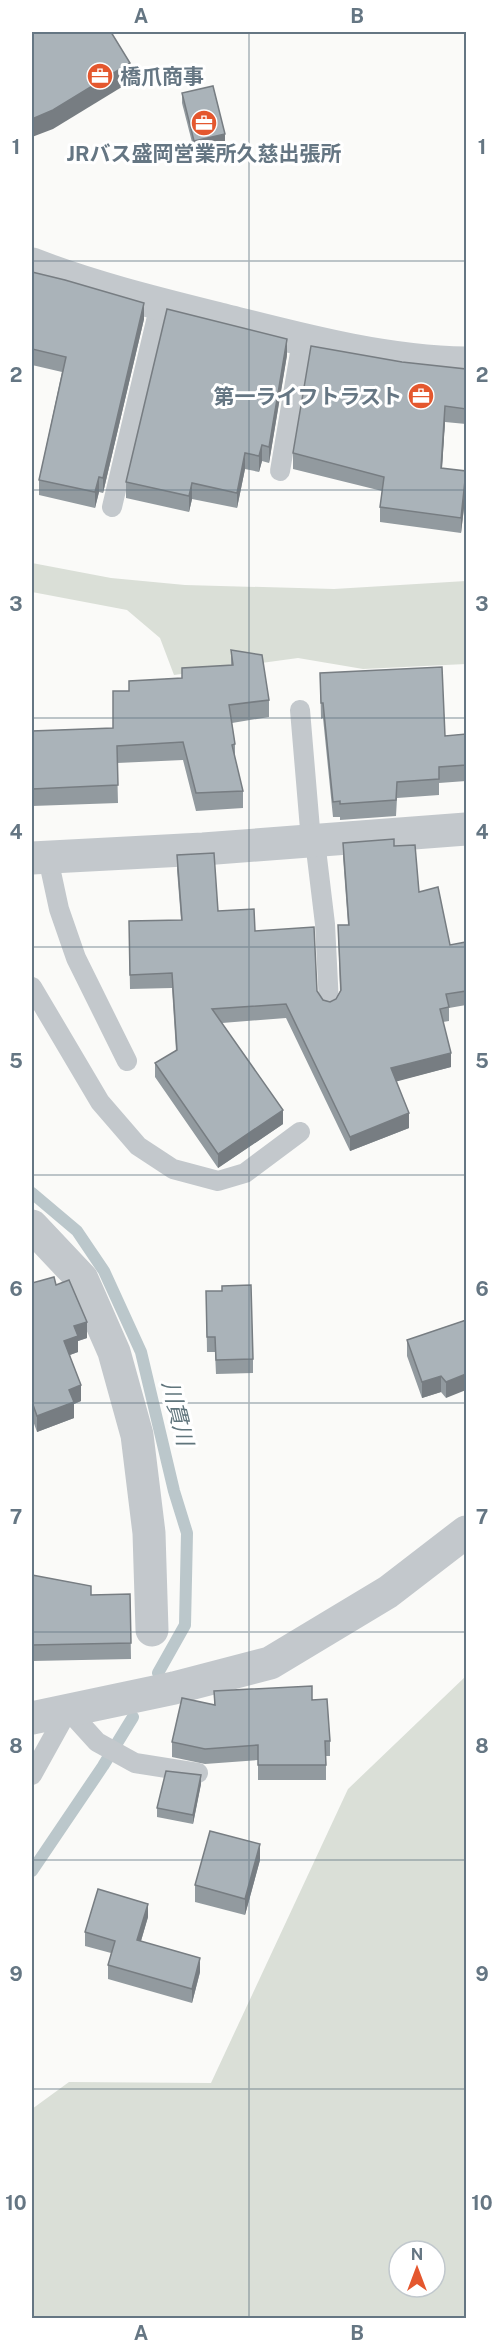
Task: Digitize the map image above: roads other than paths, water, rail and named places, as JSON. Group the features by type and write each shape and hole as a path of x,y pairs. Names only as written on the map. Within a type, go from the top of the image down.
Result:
{"street":[{"path":"32,264 160,304 302,341 432,362 466,363"},
{"path":"40,858 466,829"},
{"path":"32,1226 82,1279 114,1352 138,1435 149,1533 152,1630"},
{"path":"32,1718 174,1688 270,1663 388,1592 466,1532"}],"lane":[{"path":"112,507 160,304"},
{"path":"280,471 302,341"},
{"path":"300,710 313,841 325,924 329,1004"},
{"path":"40,858 76,958 127,1061"},
{"path":"32,987 100,1102 138,1146 173,1169 218,1181 245,1173 300,1132"},
{"path":"32,1775 69,1710 97,1742 126,1759 135,1763 198,1773"}],"waterway":[{"name":"川貫川","path":"32,1193 77,1231 104,1271 141,1352 174,1491 187,1533 185,1625 158,1673"},
{"name":"川貫川","path":"32,1871 133,1717"}],"place":[{"name":"橋爪商事","path":"100,76"},
{"name":"JRバス盛岡営業所久慈出張所","path":"204,123"},
{"name":"第一ライフトラスト","path":"421,396"}]}
